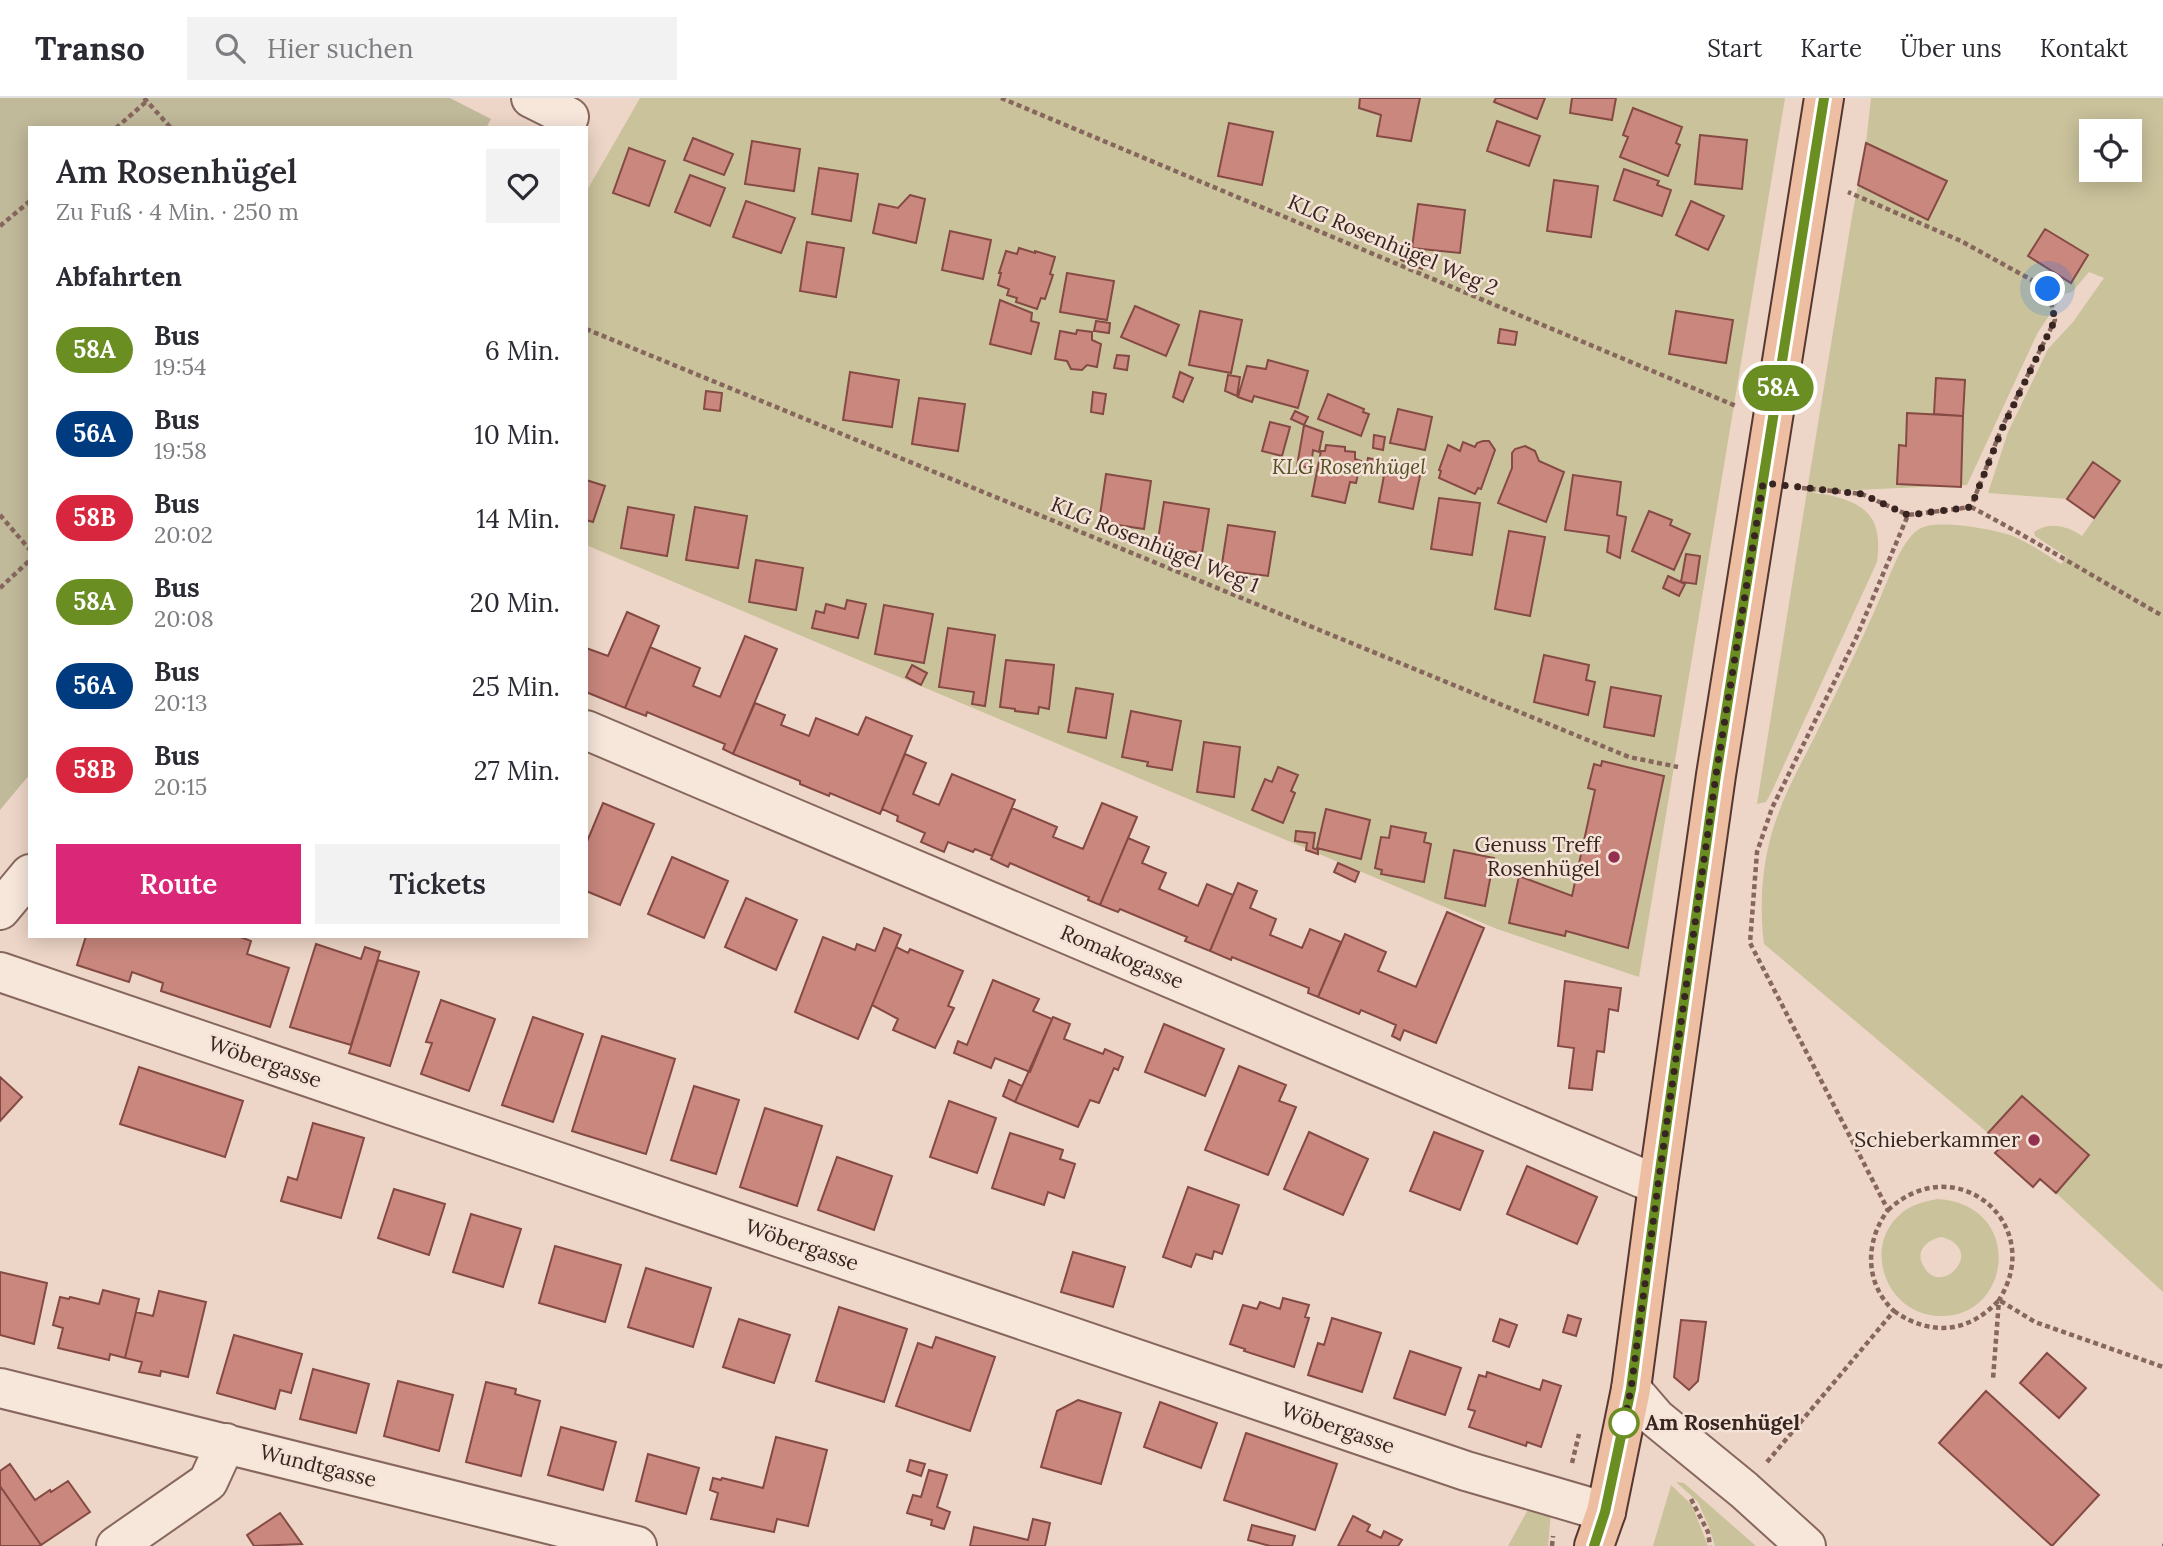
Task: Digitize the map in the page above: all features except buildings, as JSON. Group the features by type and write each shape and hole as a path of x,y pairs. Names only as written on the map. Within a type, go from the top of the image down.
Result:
{"main road":[{"path":"1600,1529 1631,1389 1716,775 1824,98"}],"street":[{"path":"531,98 571,114"},
{"name":"Romakogasse","path":"588,731 1658,1185"},
{"path":"0,910 28,876"},
{"name":"Wöbergasse","path":"0,972 1466,1471 1600,1529"},
{"name":"Wundtgasse","path":"0,1388 636,1546"},
{"path":"1631,1389 1656,1418 1744,1490 1806,1546"},
{"path":"117,1546 208,1482 226,1443"}],"path":[{"name":"KLG Rosenhügel Weg 2","path":"1001,98 1773,421"},
{"path":"118,126 146,100 169,126"},
{"path":"1810,182 1856,194 1961,241 2048,289 2055,320 2003,427 1971,507"},
{"path":"0,226 28,203"},
{"name":"KLG Rosenhügel Weg 1","path":"588,330 1629,757 1716,775"},
{"path":"1763,483 1862,494 1908,515 1971,507 2022,533 2163,616"},
{"path":"0,515 28,548"},
{"path":"1888,1210 1750,943 1757,852 1772,808 1856,638 1908,515"},
{"path":"0,588 28,563"},
{"path":"1939,1186 1964,1189 1992,1206 2010,1236 2013,1264 2000,1300 1990,1310 1970,1322 1945,1329 1920,1326 1894,1311 1881,1296 1872,1272 1870,1255 1875,1230 1888,1210 1913,1192 1939,1186"},
{"path":"2000,1300 2035,1322 2163,1367"},
{"path":"1993,1379 2000,1300"},
{"path":"1768,1461 1894,1311"},
{"path":"1688,1495 1708,1532 1710,1546"}],"green space":[{"name":"KLG Rosenhügel","path":"640,98 1785,98 1639,977 1497,929 588,546 588,189"},
{"path":"1871,98 2163,98 2163,1292 2056,1193 2089,1155 2022,1096 1988,1133 1764,944 1763,883 1767,852 1779,812 1908,539 1914,532 1929,525 1978,528 2017,538 2061,564 2067,557 2035,536 2034,532 2058,526 2082,536 2120,482 2093,462 2067,499 1988,493 2008,432 2048,349 2073,322 2104,278 2089,272 2072,292 2064,294 2038,332 1967,485 1811,492 1846,500 1865,511 1876,527 1877,562 1771,793 1766,802 1757,804 1866,143"},
{"path":"1938,1199 1966,1206 1985,1220 1996,1239 1999,1260 1994,1281 1982,1299 1964,1312 1940,1316 1921,1312 1904,1303 1892,1290 1884,1274 1882,1257 1884,1239 1892,1223 1907,1209","holes":["1942,1237 1955,1243 1961,1252 1961,1260 1956,1268 1949,1275 1931,1275 1921,1261 1921,1251 1931,1240"]},
{"path":"1676,1482 1684,1483 1756,1546 1715,1546 1698,1502"},
{"path":"1671,1485 1692,1505 1708,1546 1653,1546"},
{"path":"1531,1504 1551,1513 1548,1546 1508,1546"}],"shaded area":[{"path":"0,98 450,98 491,119 487,126 28,126 28,776 0,810"}],"bus line":[{"name":"58A","path":"1594,1546 1605,1512 1631,1389 1716,775 1824,98"}],"place":[{"name":"Genuss Treff Rosenhügel","path":"1614,857"},
{"name":"Schieberkammer","path":"2034,1140"},
{"name":"Am Rosenhügel","path":"1624,1423"}],"route":[{"path":"1624,1423 1623,1428 1631,1389 1716,775 1763,483 1862,494 1908,515 1971,507 2003,427 2055,320 2048,289"}]}
